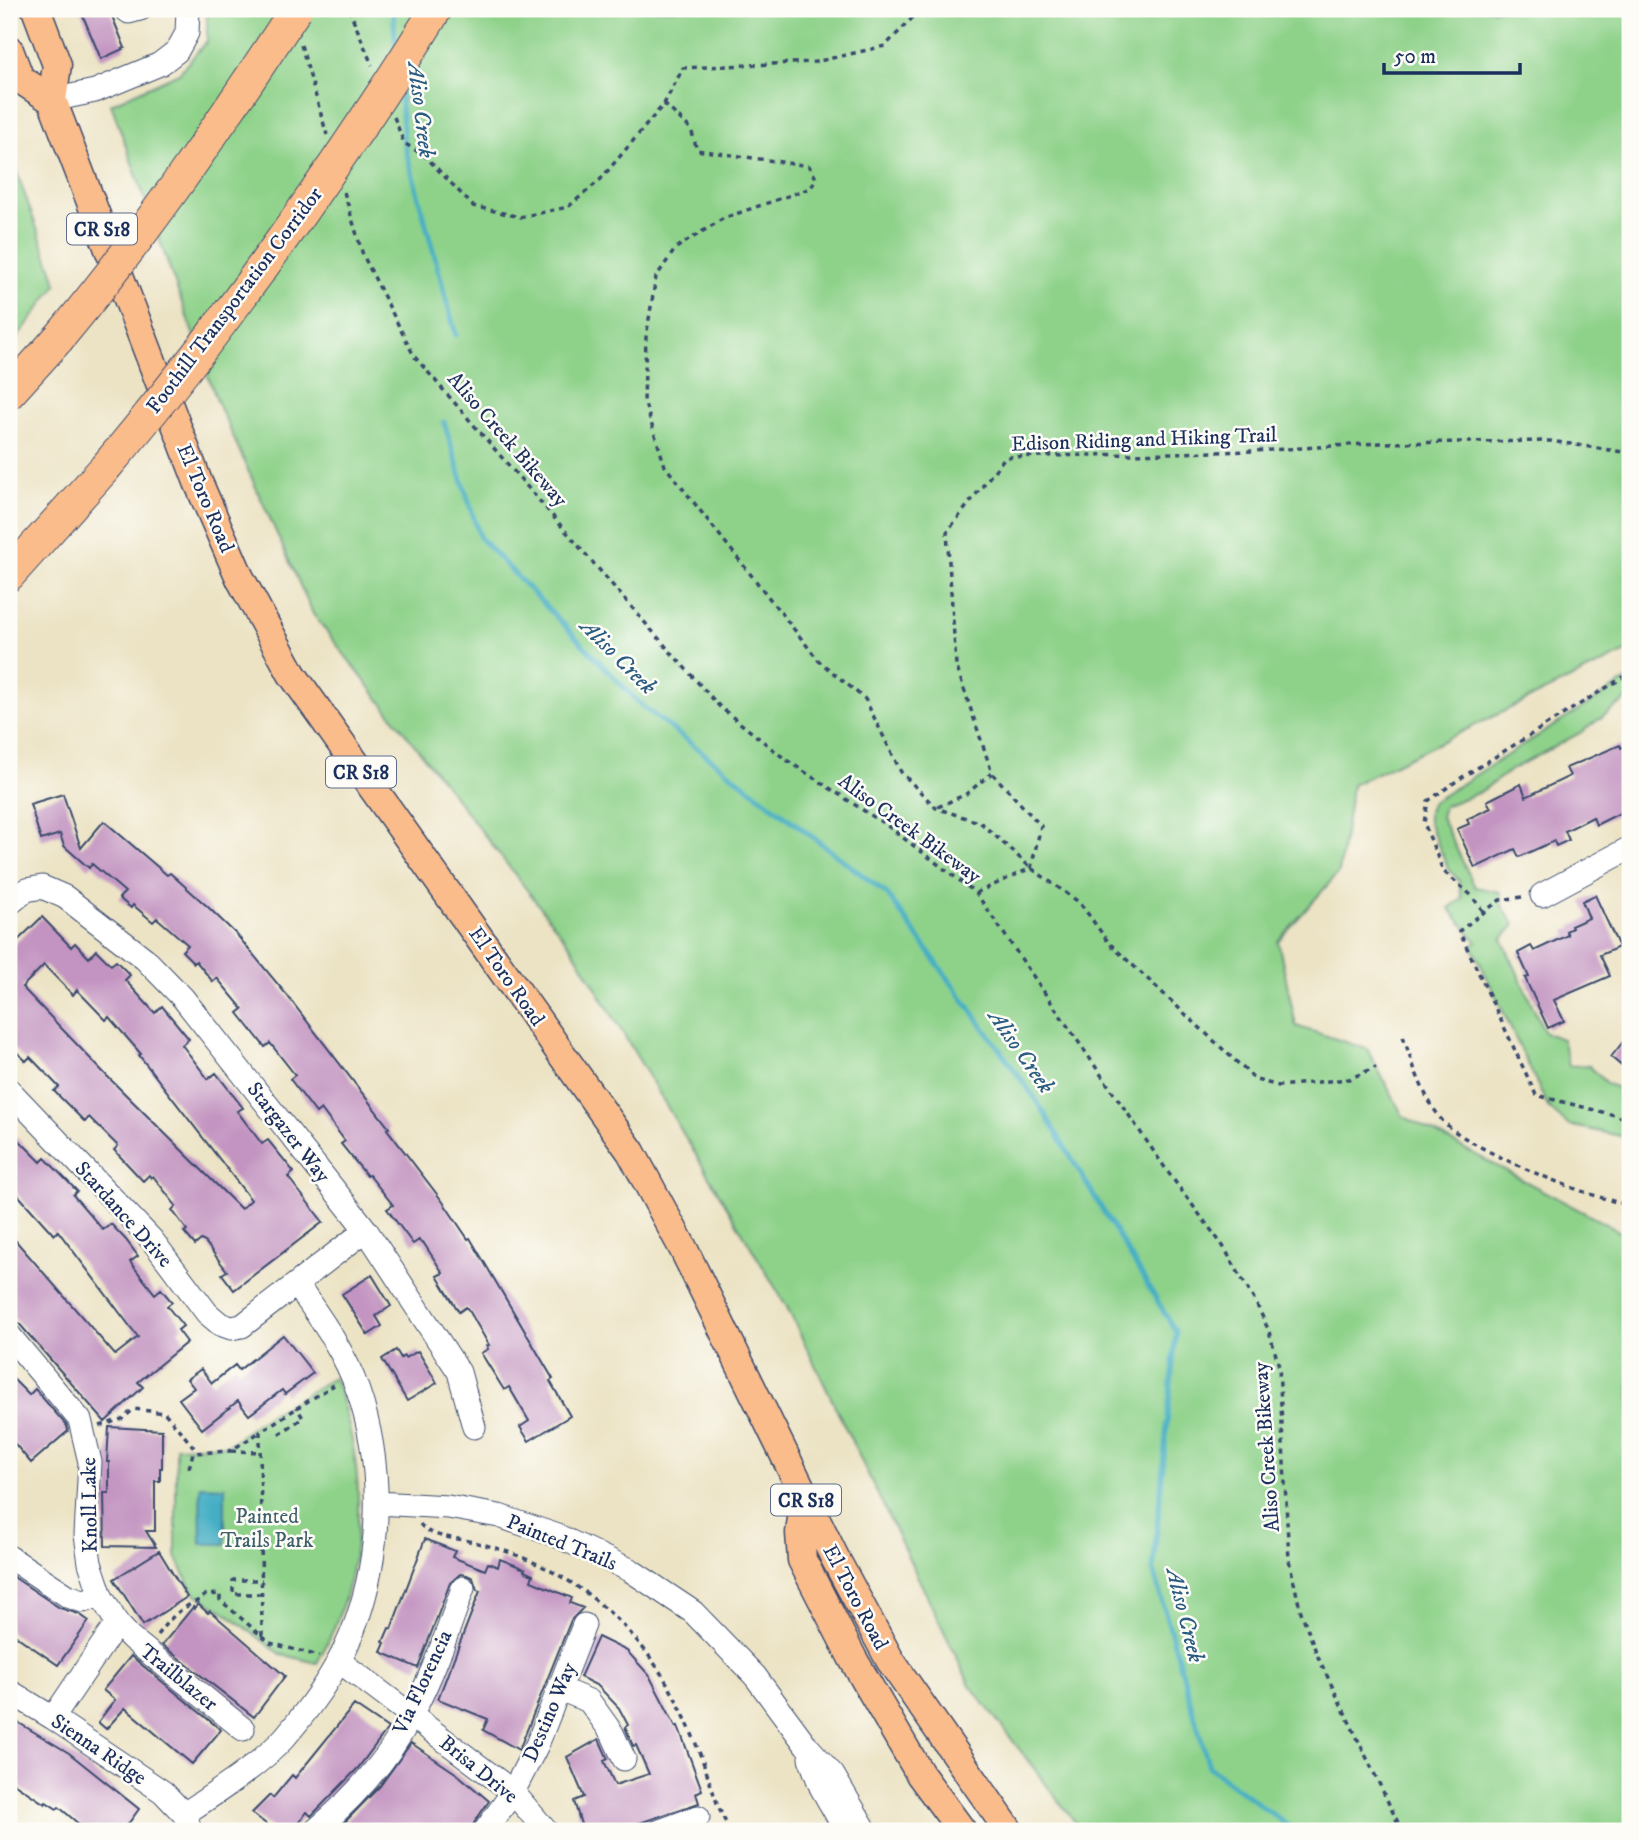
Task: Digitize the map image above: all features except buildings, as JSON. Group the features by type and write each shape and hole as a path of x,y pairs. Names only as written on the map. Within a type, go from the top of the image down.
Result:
{"highway":[{"path":"9,394 58,339 142,233 245,88 296,9"},
{"name":"Foothill Transportation Corridor","path":"9,575 105,467 215,331 278,247 395,75 436,9"}],"main road":[{"name":"El Toro Road","path":"36,9 57,65 52,100 198,482 240,578 272,638 292,674 631,1152 684,1250 805,1497 890,1660 1009,1831"},
{"path":"9,50 20,79 52,100"},
{"path":"805,1497 800,1533 802,1560 853,1659 920,1774 962,1831"}],"street":[{"path":"125,9 129,12 140,9"},
{"path":"52,100 95,91 160,64 177,51 187,33 188,9"},
{"path":"1542,895 1630,848"},
{"name":"Stargazer Way","path":"9,904 26,890 43,887 65,897 145,959 183,998 366,1230 459,1373 474,1427"},
{"name":"Stardance Drive","path":"9,1090 152,1240 207,1313 220,1324 231,1328 242,1326 297,1285"},
{"path":"188,1823 284,1739 338,1662 357,1621 374,1545 377,1503 372,1443 358,1390 332,1337 297,1285 366,1230"},
{"name":"Knoll Lake","path":"9,1335 80,1420 90,1462 86,1535 90,1563 100,1596 117,1623"},
{"name":"Painted Trails","path":"377,1503 448,1507 499,1516 558,1536 630,1570 693,1612 755,1676 806,1745 833,1775 866,1831"},
{"path":"9,1557 68,1597 83,1601 100,1596"},
{"name":"Via Florencia","path":"315,1831 374,1770 411,1716 441,1648 463,1588"},
{"path":"53,1718 117,1623"},
{"name":"Trailblazer","path":"117,1623 243,1729"},
{"name":"Destino Way","path":"485,1831 513,1792 537,1745 584,1625"},
{"name":"Brisa Drive","path":"338,1662 513,1792 547,1831"},
{"path":"560,1689 589,1701 612,1733 624,1759"},
{"name":"Sienna Ridge","path":"9,1691 163,1792 188,1823"},
{"name":"Painted Trails","path":"806,1745 821,1787 846,1831"},
{"path":"660,1831 698,1817"}],"path":[{"path":"349,9 374,70"},
{"path":"389,106 404,143 425,156 473,206 520,217 568,207 600,180 664,104 683,68 815,62 886,46 921,9"},
{"path":"301,44 328,141"},
{"path":"664,104 691,129 697,150 809,166 816,178 811,188 724,218 676,248 656,277 646,337 644,401 665,466 819,661 865,699 901,772 936,808 981,822 1031,868 1080,903 1108,943 1256,1080 1279,1086 1349,1079 1376,1067"},
{"name":"Aliso Creek Bikeway","path":"344,192 363,256 414,356 720,707 785,759 889,827 976,894 1170,1175 1223,1246 1256,1303 1269,1331 1279,1366 1289,1560 1300,1609 1318,1657 1402,1831"},
{"name":"Edison Riding and Hiking Trail","path":"1031,868 1041,827 992,773 956,665 947,532 1005,457 1255,451 1380,443 1550,441 1630,453"},
{"path":"1483,911 1471,895 1443,871 1424,823 1428,801 1630,673"},
{"path":"936,808 966,794 992,773"},
{"path":"976,894 1031,868"},
{"path":"1542,895 1500,900 1460,931 1536,1095 1630,1119"},
{"path":"1403,1036 1426,1097 1443,1121 1462,1138 1497,1156 1581,1190 1630,1205"},
{"path":"230,1451 350,1374"},
{"path":"279,1434 303,1418 297,1408"},
{"path":"84,1433 122,1419 134,1409 159,1410 165,1413 197,1451"},
{"path":"261,1433 262,1636"},
{"path":"189,1468 190,1457 197,1451 261,1452"},
{"path":"262,1580 233,1580 233,1594 262,1594"},
{"path":"146,1650 172,1617 210,1594 220,1594 220,1600 279,1647 338,1662"}],"green space":[{"path":"207,9 1630,9 1630,650 1352,785 1339,872 1278,941 1296,1026 1367,1049 1403,1116 1630,1237 1630,1831 1082,1831 970,1685 787,1307 572,948 313,614 217,401 111,104 179,73 207,41"},
{"path":"9,151 57,284 9,349"},
{"path":"1630,678 1630,697 1580,733 1511,770 1480,792 1444,806 1441,817 1475,887 1500,892 1502,906 1515,925 1502,939 1545,1033 1562,1039 1569,1066 1588,1065 1606,1083 1630,1094 1630,1138 1568,1125 1548,1107 1472,946 1477,942 1449,908 1462,899 1459,881 1448,868 1428,821 1428,812 1431,803"},
{"name":"Painted Trails Park","path":"334,1378 354,1450 358,1523 346,1594 334,1629 317,1663 280,1654 225,1612 196,1594 189,1585 176,1556 176,1447 228,1445 264,1418"}],"water":[{"path":"200,1486 225,1487 225,1544 201,1544"}],"waterway":[{"name":"Aliso Creek","path":"393,9 396,49"},
{"name":"Aliso Creek","path":"400,90 404,143 456,335"},
{"name":"Aliso Creek","path":"444,422 480,538 642,706 887,894 1037,1101 1176,1332 1153,1569 1209,1767 1295,1831"}]}
